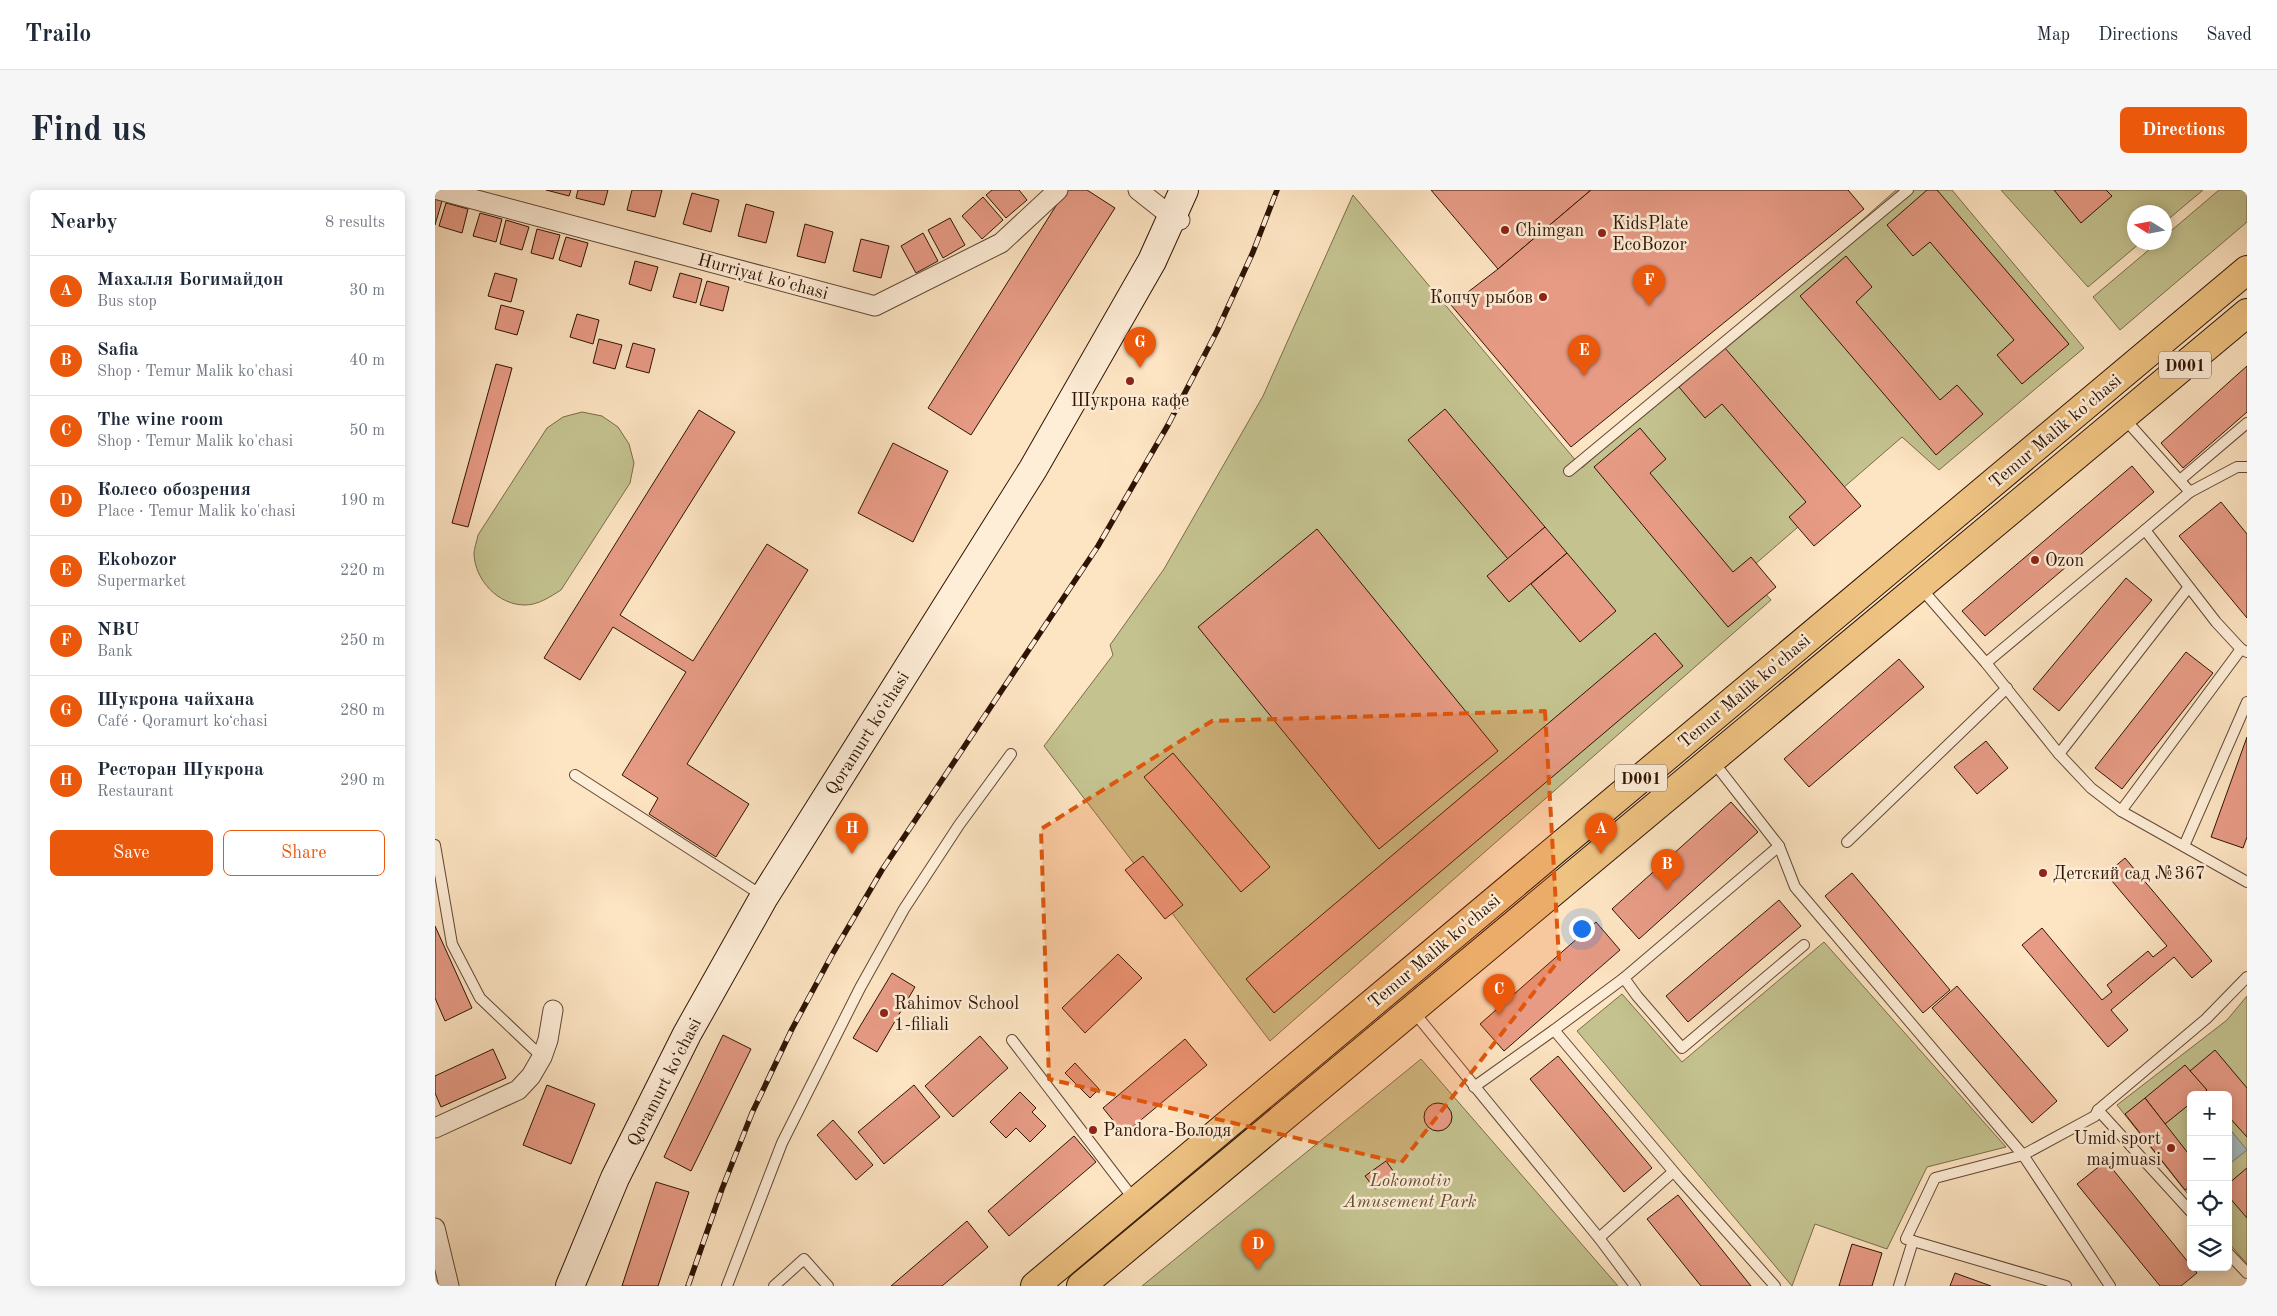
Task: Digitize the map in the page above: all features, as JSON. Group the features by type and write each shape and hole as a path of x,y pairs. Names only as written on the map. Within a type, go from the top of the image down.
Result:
{"highway":[{"name":"Temur Malik ko'chasi","path":"1035,1286 2247,270"},
{"name":"Temur Malik ko'chasi","path":"1081,1286 2247,313"},
{"path":"1599,813 1618,839"},
{"path":"1478,914 1498,939"}],"main road":[{"name":"Qoramurt koʻchasi","path":"585,1286 624,1190 689,1062 758,934 1040,472 1137,306 1177,218 1184,190"},
{"name":"Qoramurt koʻchasi","path":"570,1286 615,1178 687,1034 764,897 1033,469 1192,190"}],"street":[{"name":"Hurriyat ko'chasi","path":"439,190 875,306 1001,243 1058,190"},
{"path":"1138,190 1177,218"},
{"path":"435,1128 518,1090 531,1076 542,1056 548,1040 553,1010"},
{"path":"435,1228 449,1286"}],"lane":[{"path":"1569,471 1908,190"},
{"path":"2123,416 2190,492"},
{"path":"2180,480 2247,423"},
{"path":"1987,663 2190,492 2237,467 2247,467"},
{"path":"2121,811 2244,651 2188,588 2145,530"},
{"path":"1919,586 1987,663 2059,754 2091,788 2121,811 2247,882"},
{"path":"2059,754 2188,588"},
{"path":"1847,842 2007,688"},
{"path":"2184,846 2247,702"},
{"path":"727,1286 783,1143 860,988 904,909 959,826 1011,754"},
{"path":"1711,760 1779,846 1795,888 2023,1154 2110,1286"},
{"path":"575,775 764,897"},
{"path":"435,845 453,944 460,959 480,998 542,1056"},
{"path":"1474,1087 1624,978 1779,846"},
{"path":"1624,978 1682,1048 1804,945"},
{"path":"2066,1286 2039,1282 1906,1239 1935,1178 2023,1154 2095,1116 2098,1110 2206,1019 2247,977"},
{"path":"1412,1010 1599,1238 1635,1286"},
{"path":"1553,1030 1673,1172 1775,1286"},
{"path":"1012,1040 1136,1202"},
{"path":"2098,1110 2187,1208"},
{"path":"1599,1238 1673,1172"},
{"path":"1899,1286 1913,1240"},
{"path":"2232,1257 2247,1273"},
{"path":"774,1286 804,1258 828,1286"}],"highlighted area":[{"path":"1545,711 1559,960 1401,1163 1049,1079 1041,829 1212,721"}],"green space":[{"path":"1896,190 1952,190 2084,348 1939,470 1902,437 1746,572 1771,600 1270,1041 1044,746 1113,655 1110,645 1164,569 1263,396 1353,195 1582,468"},
{"path":"2001,190 2203,190 2172,216 2172,205 2127,205 2127,250 2132,250 2088,287"},
{"path":"2219,190 2247,190 2247,222 2120,330 2093,297 2149,250 2172,250 2172,230"},
{"path":"582,412 602,416 618,427 629,444 634,463 630,483 561,590 544,600 530,605 506,601 497,596 483,582 475,564 474,549 478,535 547,428 563,417"},
{"path":"1824,942 2006,1147 1927,1167 1887,1249 1815,1224 1792,1286 1577,1031 1622,994 1682,1062"},
{"name":"Umid sport majmuasi","path":"2247,996 2247,1264 2232,1247 2232,1091 2187,1091 2187,1193 2117,1105 2227,1020"},
{"name":"Lokomotiv Amusement Park","path":"1421,1059 1618,1286 1142,1286"}],"shaded area":[{"path":"2232,1132 2247,1150 2232,1162"}],"building":[{"path":"546,190 571,190 569,196"},
{"path":"578,190 608,190 604,205 576,198"},
{"path":"632,190 662,190 655,217 627,210"},
{"path":"992,190 1019,190 1027,200 1006,218 986,195"},
{"path":"1066,190 1087,190 1115,208 971,435 928,408"},
{"name":"Chimgan","path":"1431,190 1591,190 1498,269"},
{"path":"1591,190 1848,190 1864,209 1571,447 1451,305 1498,269"},
{"path":"1927,190 1937,190 2069,344 2022,384 1997,355 2014,340 1930,242 1913,256 1887,225"},
{"path":"2054,190 2106,190 2112,196 2081,223"},
{"path":"692,193 719,200 711,232 683,224"},
{"path":"983,197 1003,220 982,239 962,216"},
{"path":"435,199 442,201 435,225"},
{"path":"446,203 468,209 462,233 439,226"},
{"path":"746,204 774,212 766,243 738,236"},
{"path":"480,213 502,219 496,242 473,236"},
{"path":"950,218 965,245 943,258 928,230"},
{"path":"506,220 529,227 522,250 500,244"},
{"path":"805,224 833,232 825,263 797,256"},
{"path":"537,229 560,235 553,259 531,253"},
{"path":"923,233 938,261 916,273 901,246"},
{"path":"566,237 588,243 581,267 559,260"},
{"path":"861,239 889,246 881,278 853,271"},
{"path":"1846,256 1872,287 1856,302 1940,400 1957,385 1983,414 1936,455 1800,296"},
{"path":"635,261 658,267 651,291 629,284"},
{"path":"495,273 517,279 511,302 488,296"},
{"path":"680,273 702,279 696,303 673,297"},
{"path":"707,281 729,287 723,311 700,305"},
{"path":"501,305 524,311 517,335 495,329"},
{"path":"577,314 599,320 593,344 570,337"},
{"path":"599,339 622,345 615,369 593,363"},
{"path":"633,343 655,349 649,373 626,367"},
{"path":"1725,348 1861,506 1814,546 1789,517 1806,502 1722,404 1705,418 1679,387"},
{"path":"496,364 512,368 468,527 452,523"},
{"path":"2247,366 2247,412 2183,468 2161,443"},
{"path":"1445,409 1545,527 1508,559 1408,440"},
{"path":"699,410 735,432 620,615 693,661 767,544 808,570 687,764 749,804 716,857 649,814 658,798 622,775 686,672 613,627 580,680 544,658"},
{"path":"1640,428 1666,459 1650,473 1733,572 1751,557 1776,587 1728,627 1594,467"},
{"path":"893,443 948,471 913,542 858,513"},
{"path":"2132,466 2154,492 1985,636 1962,611"},
{"path":"2221,502 2247,534 2247,618 2179,536"},
{"path":"1545,527 1567,553 1509,602 1487,576"},
{"path":"1317,529 1498,751 1379,849 1198,627"},
{"path":"1567,553 1616,611 1580,642 1531,584"},
{"path":"2126,578 2152,600 2059,711 2033,689"},
{"path":"1655,633 1683,666 1274,1013 1246,979"},
{"path":"2186,652 2213,673 2122,789 2095,768"},
{"path":"1899,659 1924,687 1809,787 1784,759"},
{"path":"2247,737 2247,837 2243,848 2211,837"},
{"path":"1986,741 2008,768 1977,794 1954,767"},
{"path":"1173,753 1270,867 1241,892 1144,777"},
{"path":"1731,802 1758,832 1639,939 1612,909"},
{"path":"1143,856 1183,905 1165,919 1125,870"},
{"path":"2125,858 2212,961 2192,978 2174,957 2111,1010 2128,1030 2108,1047 2022,945 2042,928 2102,1000 2112,992 2107,985 2148,951 2153,957 2167,946 2106,874"},
{"path":"1852,873 1950,990 1923,1013 1825,896"},
{"path":"1779,900 1801,926 1688,1022 1666,996"},
{"path":"1596,922 1620,950 1504,1051 1480,1024"},
{"path":"435,926 472,1008 445,1021 435,998"},
{"path":"1118,954 1142,978 1085,1033 1062,1008"},
{"name":"Rahimov School 1-filiali","path":"892,973 915,987 877,1052 853,1038"},
{"path":"1957,986 2057,1101 2032,1123 1932,1008"},
{"path":"723,1035 751,1049 691,1171 664,1157"},
{"path":"980,1036 1008,1068 953,1117 925,1086"},
{"path":"1185,1039 1207,1065 1124,1134 1103,1108"},
{"path":"493,1049 506,1078 441,1107 435,1093 435,1076"},
{"path":"2215,1050 2247,1088 2247,1137 2232,1120 2232,1091 2207,1091 2190,1071"},
{"path":"1558,1056 1652,1168 1624,1192 1530,1079"},
{"path":"1075,1063 1099,1089 1090,1098 1065,1073"},
{"path":"2185,1065 2207,1090 2187,1091 2187,1106 2165,1124 2145,1098"},
{"path":"547,1085 595,1104 571,1164 523,1145"},
{"path":"914,1085 940,1117 884,1164 858,1132"},
{"path":"1020,1092 1036,1108 1032,1112 1046,1126 1030,1142 1016,1128 1006,1138 990,1122"},
{"path":"2145,1098 2187,1152 2187,1189 2185,1190 2125,1114"},
{"path":"1438,1103 1448,1107 1452,1117 1448,1127 1438,1131 1428,1127 1424,1117 1428,1107"},
{"path":"833,1120 873,1165 856,1180 817,1135"},
{"path":"1074,1136 1096,1162 1009,1236 988,1211"},
{"path":"1386,1161 1396,1175 1375,1189 1365,1176"},
{"path":"2106,1161 2187,1261 2187,1271 2195,1271 2197,1273 2181,1286 2160,1286 2077,1184"},
{"path":"2247,1168 2247,1218 2232,1201 2232,1181"},
{"path":"656,1182 689,1192 658,1286 622,1286"},
{"path":"1678,1195 1751,1286 1701,1286 1647,1219"},
{"path":"967,1221 988,1247 942,1286 891,1286"},
{"path":"1852,1244 1882,1253 1872,1286 1839,1286"},
{"path":"1955,1273 1991,1286 1950,1286"}],"railway":[{"path":"688,1286 722,1189 752,1113 792,1029 833,953 882,870 1098,546 1168,425 1217,331 1253,252 1277,190"}],"place":[{"name":"Chimgan","path":"1505,230"},
{"name":"KidsPlate EcoBozor","path":"1602,233"},
{"name":"Копчу рыбов","path":"1543,297"},
{"name":"NBU","path":"1649,306"},
{"name":"Шукрона чайхана","path":"1140,368"},
{"name":"Ekobozor","path":"1584,376"},
{"name":"Шукрона кафе","path":"1130,381"},
{"name":"Ozon","path":"2035,560"},
{"name":"Ресторан Шукрона","path":"852,854"},
{"name":"Махалля Богимайдон","path":"1601,854"},
{"name":"Детский сад №367","path":"2043,873"},
{"name":"Safia","path":"1667,890"},
{"name":"Rahimov School 1-filiali","path":"884,1013"},
{"name":"The wine room","path":"1499,1015"},
{"name":"Pandora-Володя","path":"1093,1130"},
{"name":"Umid sport majmuasi","path":"2171,1148"},
{"name":"Колесо обозрения","path":"1258,1270"}]}
